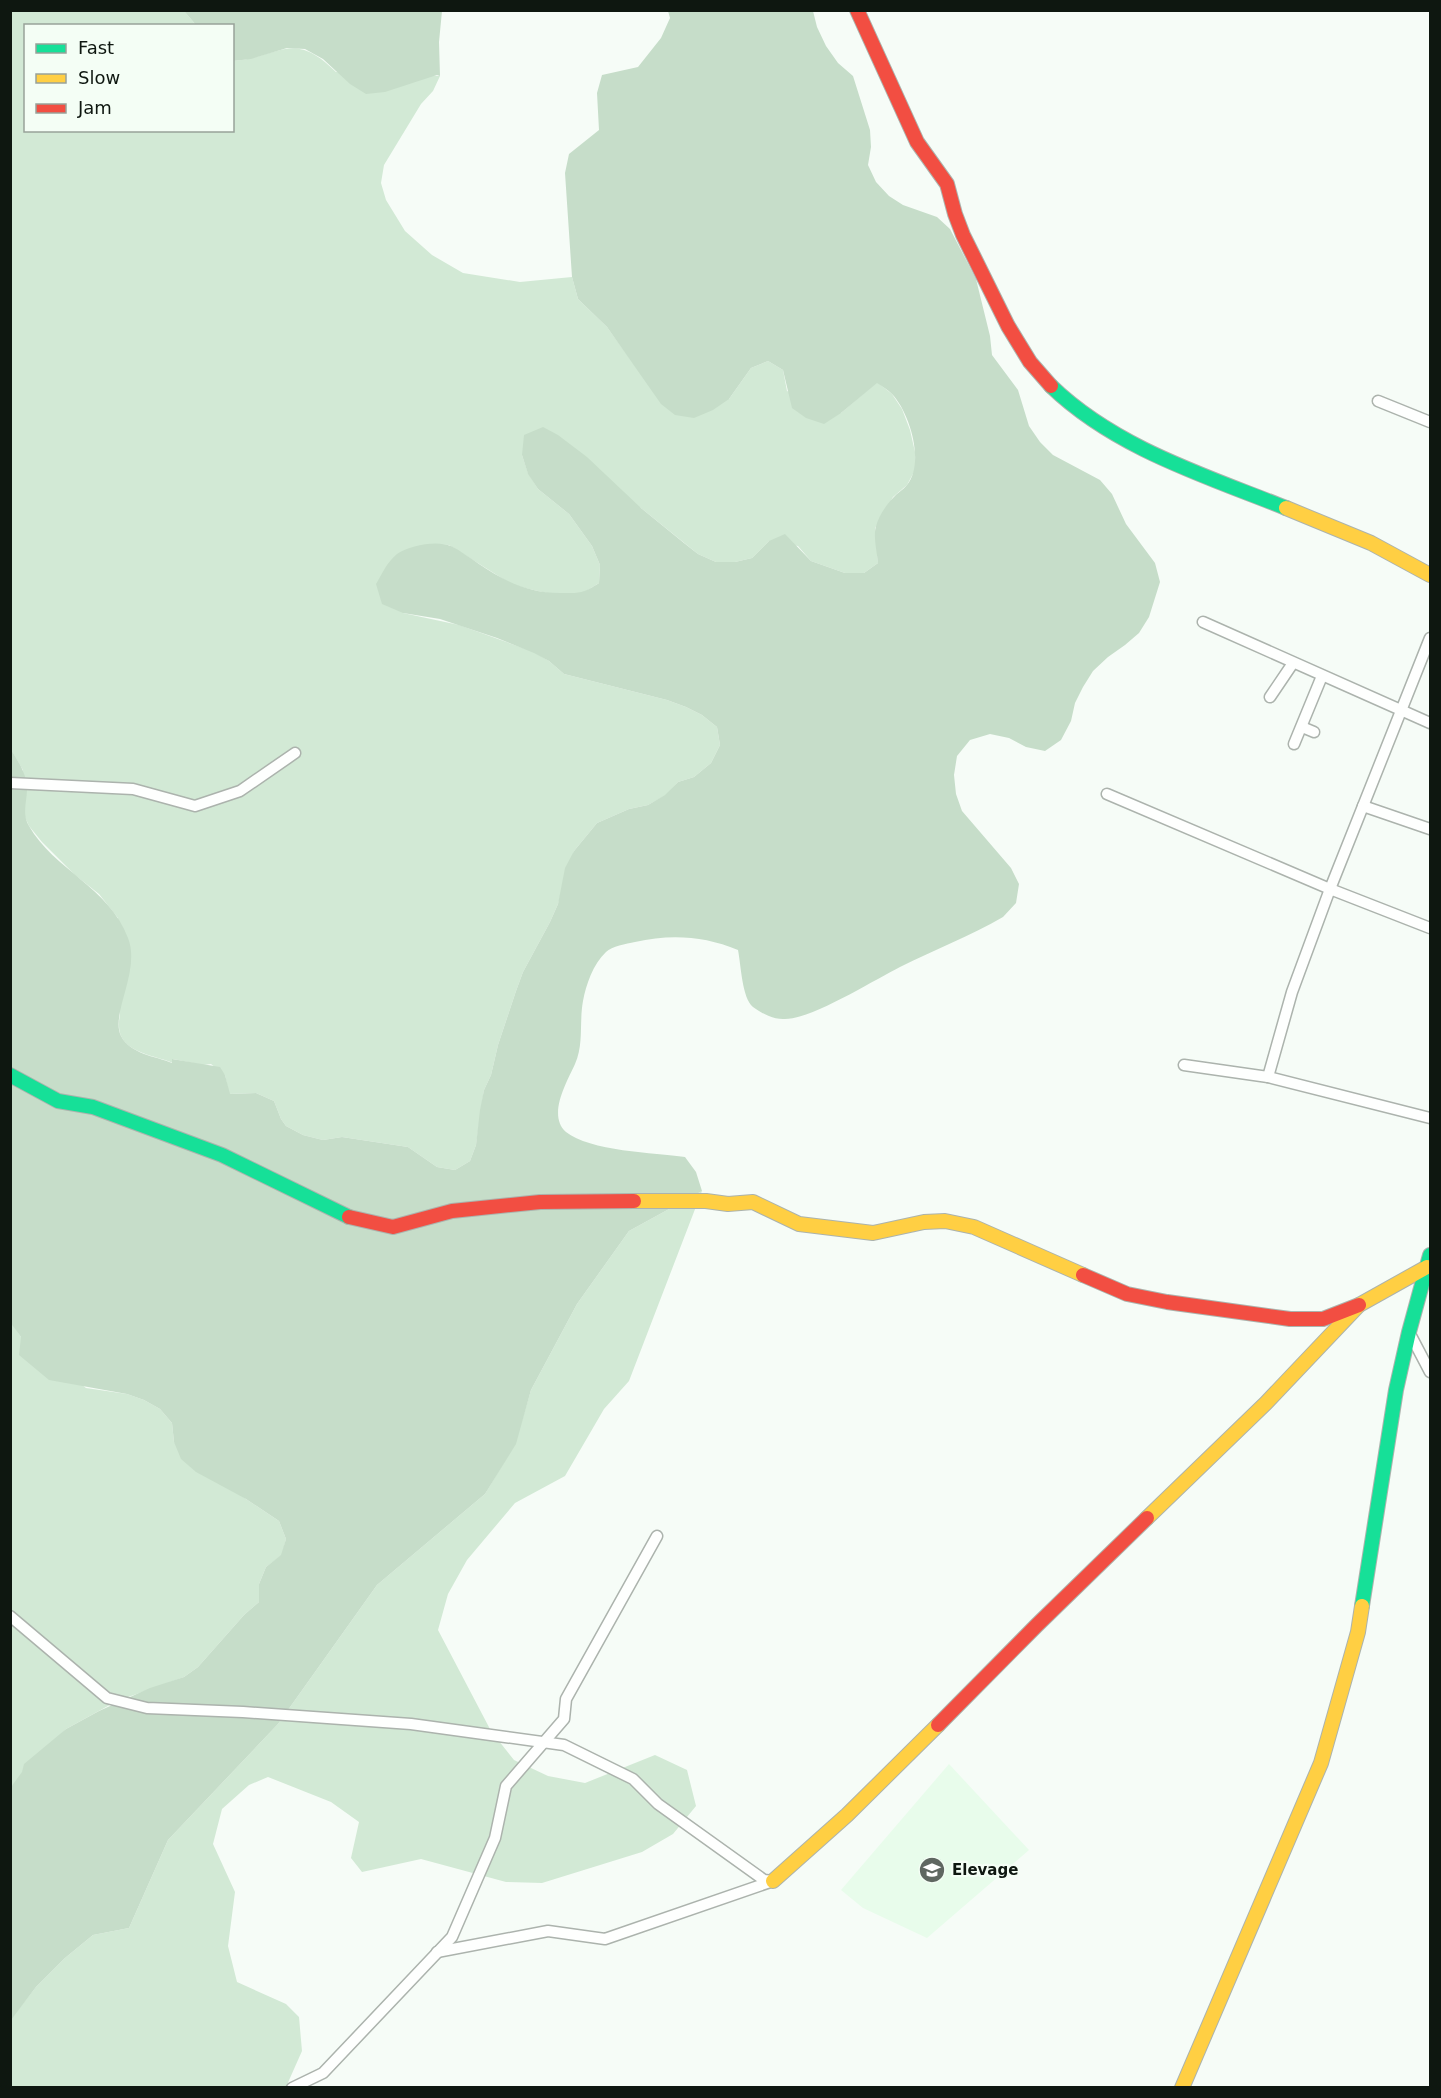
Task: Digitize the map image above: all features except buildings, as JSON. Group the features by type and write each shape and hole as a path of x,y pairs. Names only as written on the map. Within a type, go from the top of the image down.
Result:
{"street":[{"path":"857,10 917,142 946,180 955,213 1003,320 1016,344 1038,372 1062,396 1100,423 1135,443 1241,491 1364,540 1431,575"},
{"path":"1378,401 1431,422"},
{"path":"1203,622 1431,723"},
{"path":"1268,1077 1292,992 1330,889 1431,638"},
{"path":"1270,697 1293,663"},
{"path":"1294,744 1322,676"},
{"path":"1302,727 1314,732"},
{"path":"10,783 133,789 195,806 240,791 296,753"},
{"path":"1107,794 1330,889 1431,928"},
{"path":"1363,806 1431,829"},
{"path":"1184,1065 1268,1077 1431,1118"},
{"path":"10,1075 58,1101 93,1107 222,1155 352,1218 393,1227 452,1211 540,1202 706,1201 728,1204 753,1202 799,1224 873,1233 924,1222 945,1221 974,1227 1126,1294 1167,1302 1301,1319 1323,1319 1359,1305 1429,1261"},
{"path":"1182,2088 1321,1763 1358,1632 1396,1390 1429,1261"},
{"path":"437,1952 548,1931 605,1939 773,1881 847,1815 918,1746 1037,1625 1266,1403 1359,1305"},
{"path":"1409,1332 1431,1372"},
{"path":"292,2088 323,2073 452,1937 495,1838 507,1786 564,1719 566,1699 657,1536"},
{"path":"10,1616 107,1698 147,1708 243,1712 411,1724 564,1745 633,1779 658,1804 764,1880 773,1881"}],"shaded area":[{"path":"10,11 184,11 195,24 24,24 24,132 234,132 234,61 286,49 308,52 321,59 336,72 440,76 433,91 421,104 384,165 381,183 386,200 405,231 432,255 463,273 520,282 572,277 578,299 607,327 651,388 729,399 751,368 768,361 783,370 787,391 841,413 877,382 892,394 902,409 910,430 915,452 915,470 907,485 893,497 875,528 878,563 864,573 845,573 811,561 798,546 769,541 752,558 735,562 716,562 698,554 641,508 522,455 528,473 538,489 569,514 592,546 600,565 599,583 583,593 547,593 529,589 511,584 449,545 432,544 403,613 459,625 534,652 564,674 686,707 702,715 717,727 720,745 711,763 694,777 678,782 666,795 648,805 629,809 597,823 574,851 558,904 523,972 498,1045 491,1075 484,1090 476,1145 470,1161 455,1170 437,1167 408,1147 342,1137 323,1140 303,1135 286,1126 274,1101 256,1093 229,1094 225,1075 211,1064 203,1065 173,1059 173,1063 143,1053 127,1044 121,1037 119,1027 118,918 99,894 75,875 29,826 25,817 23,770 10,748"},
{"path":"184,11 442,11 439,42 440,76 385,92 366,94 350,84 323,59 305,49 287,48 251,59 234,61 234,24 195,24"},
{"path":"668,11 813,11 817,27 826,46 838,63 853,76 870,130 871,147 868,165 876,182 889,196 903,205 937,217 950,229 976,279 990,336 992,355 1018,390 1029,426 1053,455 1100,480 1112,494 1126,524 1155,563 1160,582 1149,617 1139,633 1093,671 1075,703 1071,721 1061,740 1045,751 990,734 970,740 957,756 954,775 956,794 962,811 1011,868 1019,884 1016,903 1003,917 900,967 825,1007 794,1018 775,1018 749,1003 744,989 738,950 725,945 700,939 674,937 648,939 615,947 601,957 584,995 578,1056 558,1108 561,1125 566,1132 590,1143 623,1150 685,1157 696,1172 702,1191 629,1231 577,1304 531,1390 516,1444 485,1494 377,1585 278,1724 168,1840 129,1928 93,1935 65,1958 36,1987 11,2020 11,1787 22,1772 24,1764 66,1729 150,1688 184,1677 198,1667 244,1615 259,1602 259,1584 266,1567 281,1555 286,1539 279,1521 246,1499 196,1472 181,1459 174,1442 172,1423 160,1409 127,1394 49,1380 19,1355 21,1337 10,1322 10,748 25,777 27,787 25,815 29,826 52,855 108,905 128,938 131,964 119,1016 119,1027 121,1036 130,1047 172,1063 172,1059 220,1067 225,1075 230,1094 256,1093 274,1101 286,1126 303,1135 323,1140 342,1137 408,1147 437,1167 455,1170 470,1161 476,1145 484,1090 491,1075 498,1045 516,991 523,972 558,904 565,868 574,851 597,823 629,809 648,805 665,795 678,782 694,777 711,763 720,745 717,727 702,715 686,707 564,674 549,661 497,638 440,619 403,613 382,604 376,584 385,568 393,557 402,551 424,544 438,543 462,552 498,576 537,591 577,593 599,583 600,565 592,546 569,514 538,489 528,474 522,455 524,435 543,427 558,435 587,457 641,508 698,554 716,562 735,562 752,558 769,541 785,534 811,561 845,573 864,573 878,563 875,534 879,518 890,501 907,485 915,464 913,438 899,402 877,383 824,424 806,418 792,408 783,370 768,361 751,368 729,399 713,410 694,418 675,415 661,404 607,327 578,299 572,277 565,173 569,154 599,130 597,93 602,75 638,67 661,38 670,18"},
{"path":"702,1191 629,1381 604,1409 565,1476 515,1503 467,1560 448,1594 438,1630 491,1731 514,1760 548,1776 585,1783 655,1755 687,1770 696,1806 673,1834 642,1852 542,1883 506,1882 421,1859 362,1872 351,1858 359,1822 331,1802 268,1777 249,1785 222,1809 213,1844 235,1892 228,1946 237,1982 286,2004 299,2017 302,2051 286,2087 11,2087 10,2020 36,1987 65,1958 93,1935 129,1928 168,1840 278,1724 377,1585 485,1494 515,1444 531,1390 577,1304 629,1231"},
{"path":"11,1322 21,1337 86,1388 127,1394 160,1409 172,1423 174,1442 246,1499 279,1521 286,1539 282,1555 266,1567 259,1584 259,1602 244,1615 198,1667 184,1677 117,1701 66,1729 11,1787"},
{"name":"Elevage","path":"949,1764 1029,1850 927,1938 863,1908 841,1890"}],"traffic: fast":[{"path":"1051,386 1076,408 1103,427 1132,443 1193,472 1286,508"},
{"path":"10,1075 58,1101 93,1107 222,1155 349,1217"},
{"path":"1362,1606 1396,1390 1430,1255"}],"traffic: slow":[{"path":"1286,508 1371,543 1430,575"},
{"path":"634,1201 706,1201 728,1204 753,1202 799,1224 873,1233 924,1222 945,1221 974,1227 1083,1275"},
{"path":"1147,1518 1266,1403 1359,1305 1427,1267"},
{"path":"1182,2088 1321,1763 1358,1632 1362,1606"},
{"path":"773,1881 847,1815 938,1725"}],"traffic: jam":[{"path":"857,10 917,142 947,184 963,235 1008,326 1030,362 1051,386"},
{"path":"349,1217 393,1227 452,1211 540,1202 634,1201"},
{"path":"1083,1275 1127,1294 1167,1302 1290,1319 1323,1319 1359,1305"},
{"path":"938,1725 1147,1518"}],"place":[{"name":"Elevage","path":"932,1870"}]}
